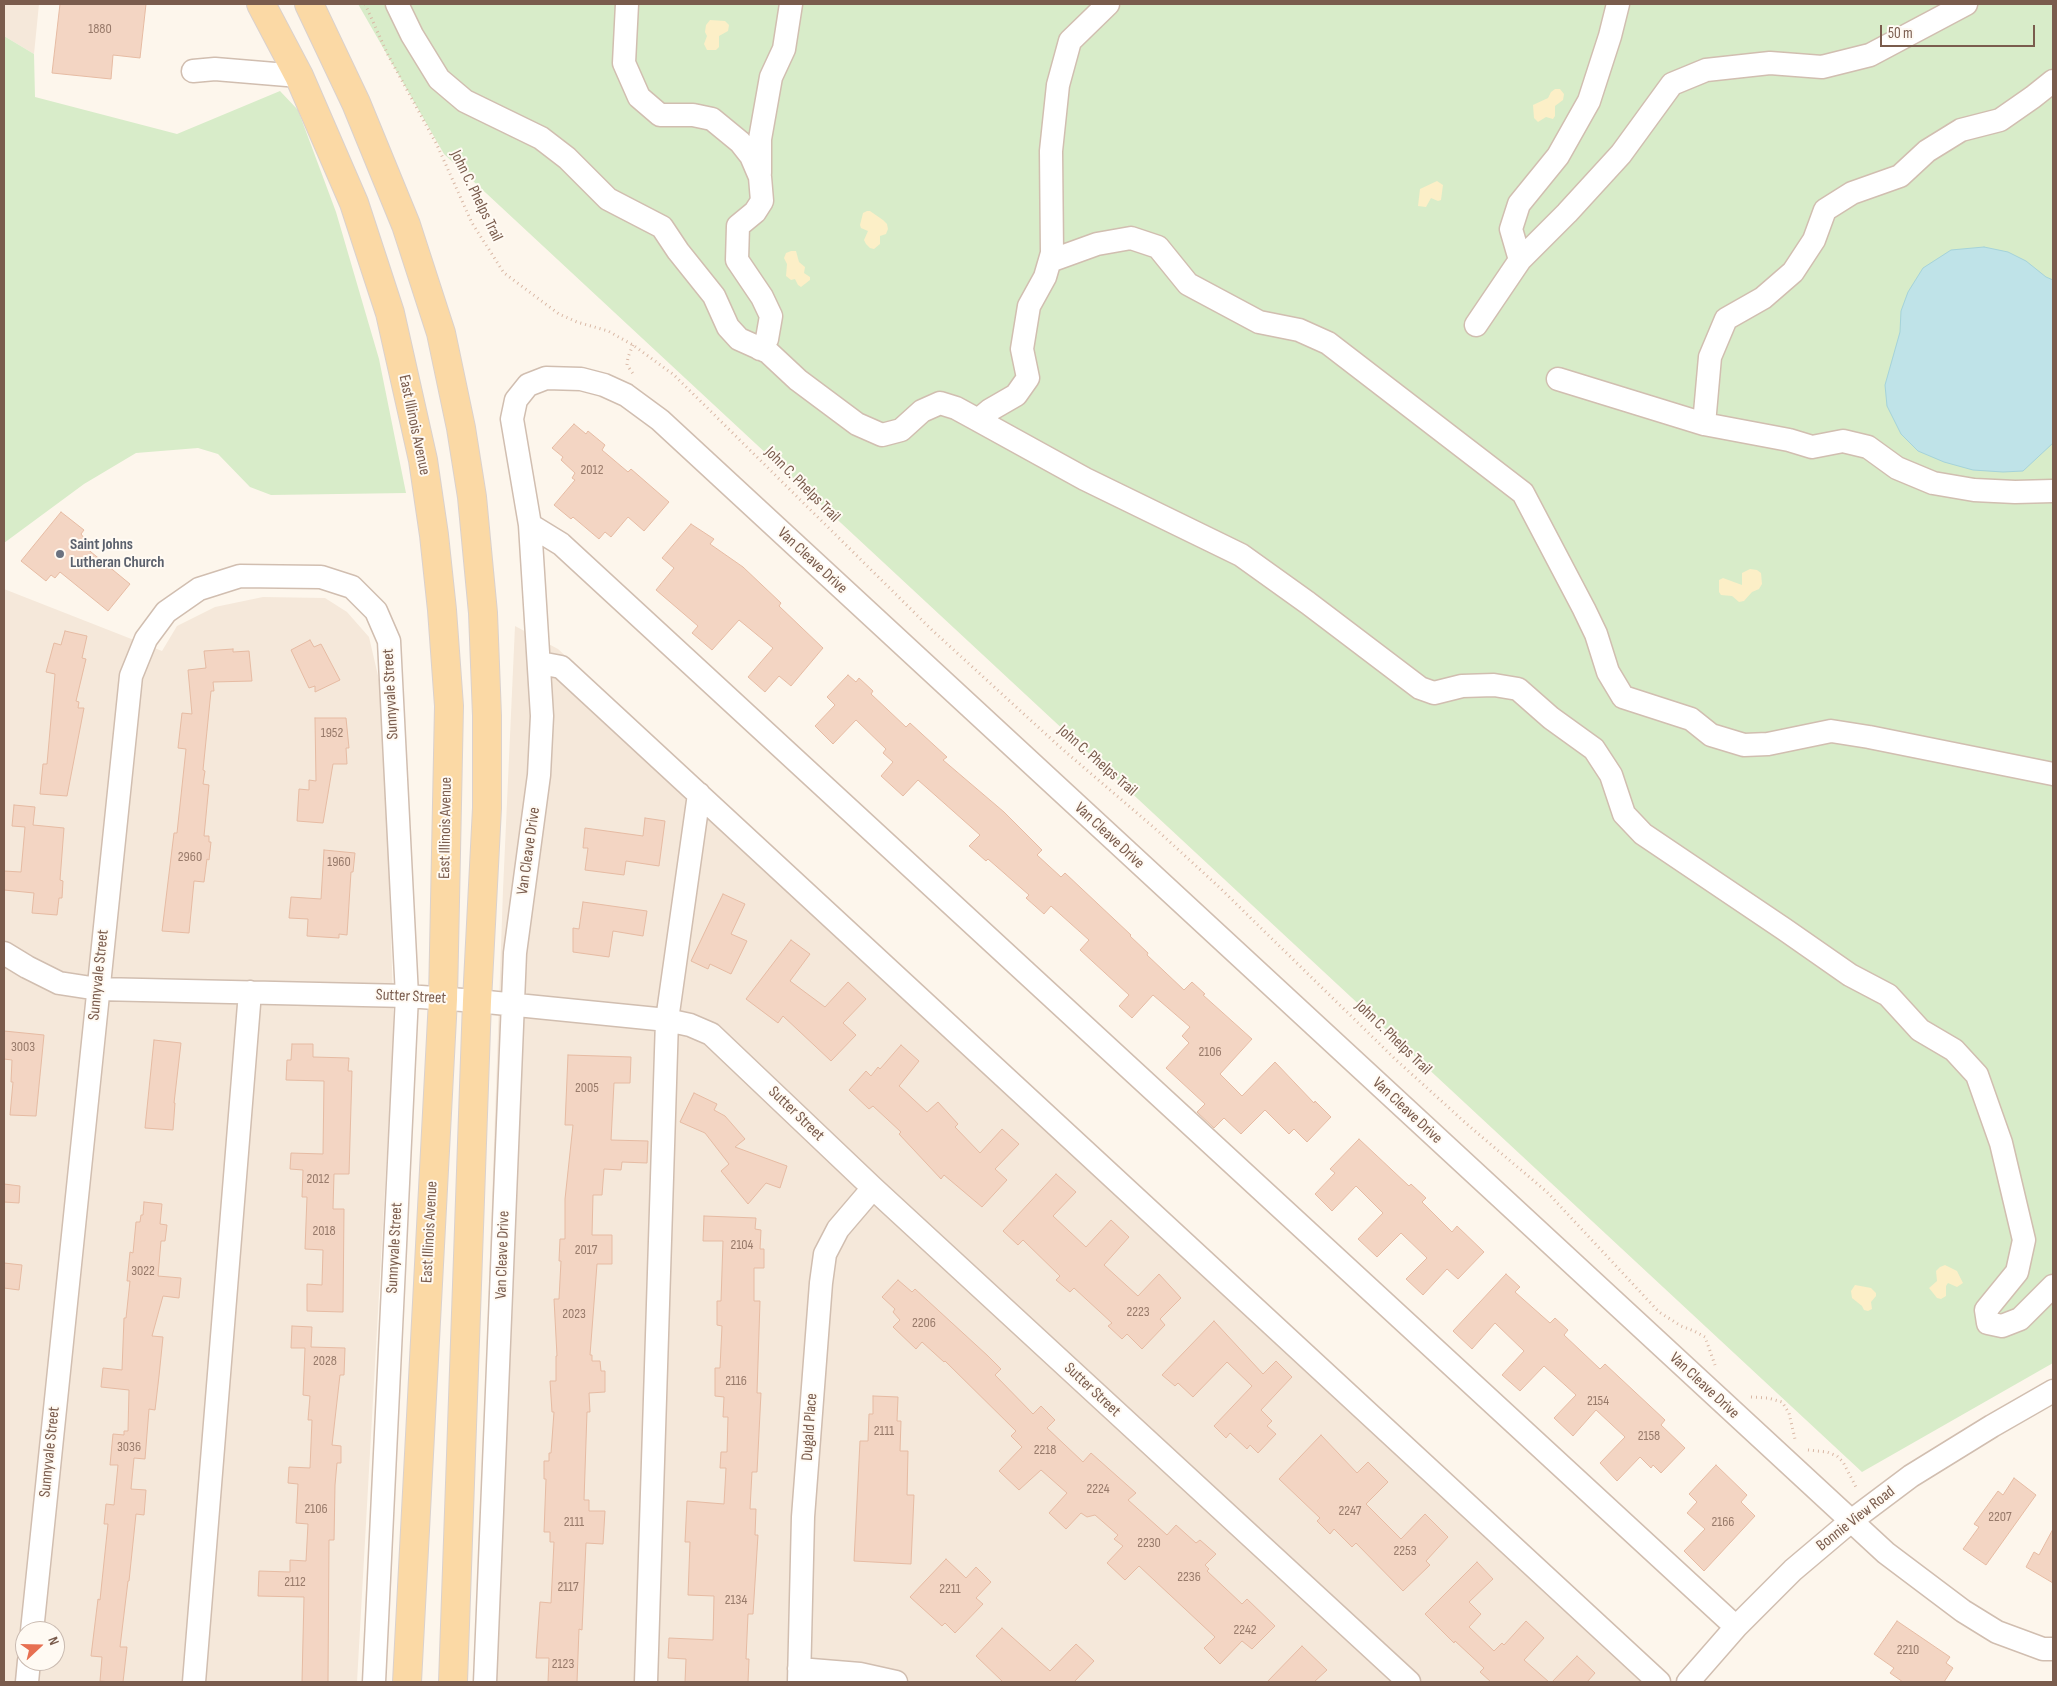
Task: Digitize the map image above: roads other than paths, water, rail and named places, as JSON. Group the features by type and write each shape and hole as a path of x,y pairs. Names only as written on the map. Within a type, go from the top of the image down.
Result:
{"main road":[{"name":"East Illinois Avenue","path":"261,4 299,76 354,203 390,313 424,469 434,535 442,610 448,706 443,999 407,1682"},
{"path":"309,4 356,103 406,225 441,333 461,428 472,497 483,613 488,808 477,1001 453,1682"}],"street":[{"path":"397,4 412,35 439,79 465,101 540,138 567,158 608,199 662,227 678,251 714,296 728,327 739,339 768,352 798,380 856,424 882,435 901,430 922,411 940,403 956,408 1085,479 1241,555 1324,614 1420,688 1434,693 1462,686 1494,685 1518,689 1551,718 1594,749 1611,775 1624,814 1643,834 1850,975 1888,995 1920,1030 1954,1050 1977,1075 2001,1143 2024,1240 2017,1272 1986,1310 1988,1323 2002,1326 2020,1319 2053,1286"},
{"path":"627,4 624,63 639,97 660,115 692,115 712,119 740,142 751,156 760,176"},
{"path":"760,349 767,339 771,316 762,297 737,260 738,226 755,212 762,201 760,139 771,77 784,49 791,4"},
{"path":"978,420 990,410 1016,395 1028,378 1022,349 1029,306 1045,278 1052,253 1051,151 1058,85 1070,41 1108,4"},
{"path":"1520,260 1510,229 1519,204 1558,156 1589,101 1610,36 1618,4"},
{"path":"1476,325 1520,260 1568,213 1621,154 1672,84 1706,70 1770,63 1822,67 1870,55 1966,4"},
{"path":"192,71 215,69 299,76"},
{"path":"1704,424 1710,356 1726,319 1763,298 1793,272 1814,240 1825,210 1852,193 1900,176 1927,151 1960,130 2000,120 2033,98 2053,81"},
{"path":"1050,261 1098,244 1131,238 1158,247 1188,284 1259,322 1299,330 1328,344 1523,494 1584,609 1596,634 1608,672 1623,697 1691,719 1711,735 1744,745 1768,744 1831,731 2053,774"},
{"name":"Van Cleave Drive","path":"485,1682 515,952 539,775 542,716 530,525 512,419 516,400 528,385 546,378 581,379 604,385 626,395 660,420 1886,1553 1963,1611 1997,1632 2043,1648 2053,1649"},
{"path":"1558,379 1704,424 1789,440 1812,447 1844,441 1868,446 1897,468 1933,482 1974,490 2053,491"},
{"path":"530,525 561,544 1736,1627"},
{"name":"Sunnyvale Street","path":"33,1621 131,676 146,639 166,612 199,589 240,576 321,577 352,587 376,611 389,641 407,996 374,1682"},
{"path":"540,663 561,667 1659,1682"},
{"path":"646,1682 667,1020 699,794"},
{"name":"Sutter Street","path":"4,953 59,983 98,989 407,996 477,1001 667,1020 690,1025 712,1034 873,1188 1409,1682"},
{"path":"194,1682 250,992"},
{"name":"Dugald Place","path":"799,1676 803,1517 825,1254 838,1229 873,1188"},
{"name":"Bonnie View Road","path":"1688,1682 1736,1627 1793,1570 1851,1521 1911,1476 2053,1391"},
{"path":"799,1676 860,1674 896,1682"}],"water":[{"path":"1984,247 2008,252 2026,261 2046,277 2053,280 2053,443 2023,471 1973,470 1944,462 1918,451 1901,434 1887,406 1885,385 1900,332 1901,311 1908,292 1923,268 1951,250"}],"place":[{"name":"Saint Johns Lutheran Church","path":"60,554"}]}
